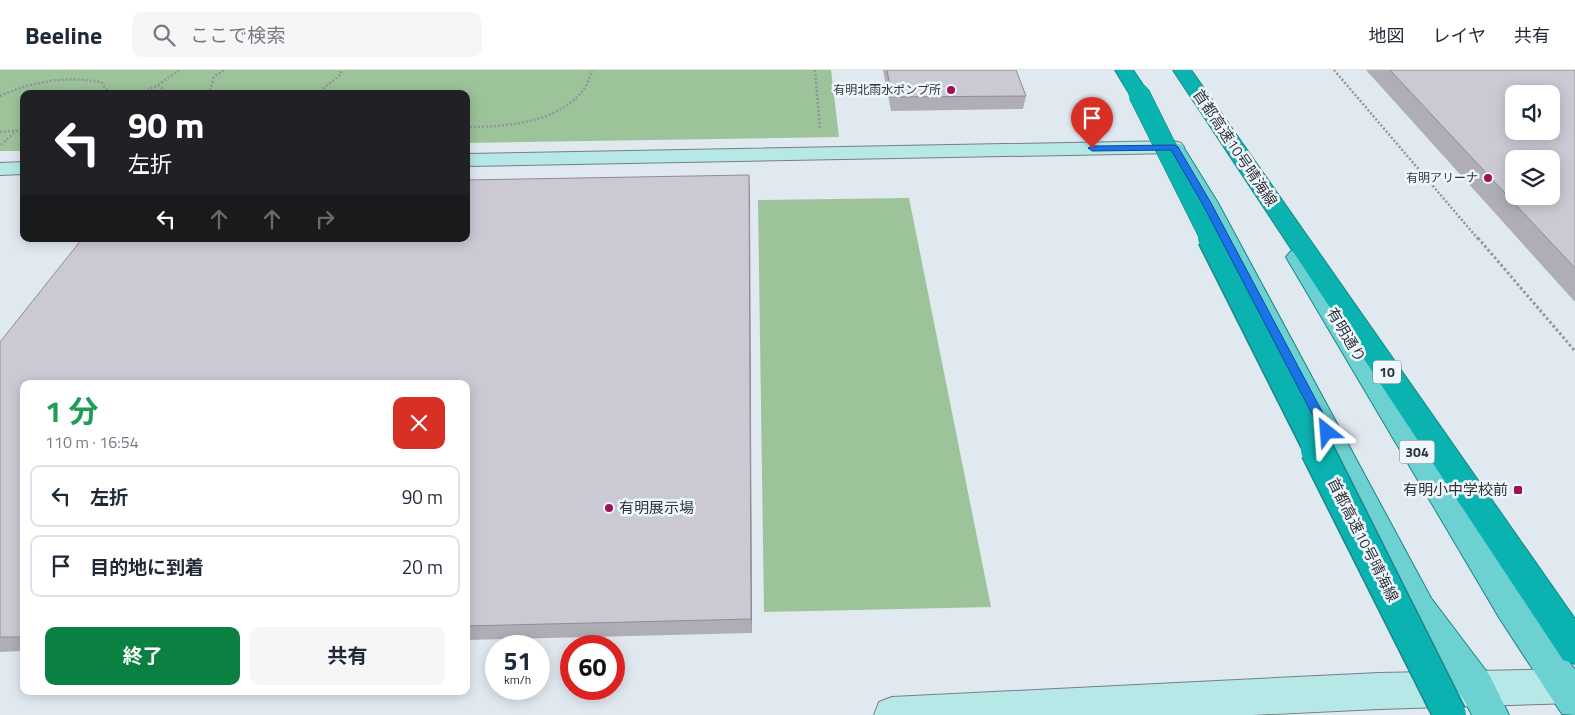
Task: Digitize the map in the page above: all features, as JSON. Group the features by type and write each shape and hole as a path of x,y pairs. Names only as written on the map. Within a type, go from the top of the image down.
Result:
{"highway":[{"name":"首都高速10号晴海線","path":"1182,70 1575,648"},
{"name":"首都高速10号晴海線","path":"1130,76 1450,715"}],"main road":[{"name":"有明通り","path":"1182,70 1512,608 1572,691"},
{"path":"1130,76 1207,203 1419,609 1484,701"}],"street":[{"path":"470,160 1174,147"},
{"path":"0,169 20,168"},
{"path":"892,715 1484,701 1572,691"}],"path":[{"path":"148,90 179,70"},
{"path":"210,90 214,77 224,70"},
{"path":"322,90 342,74 341,70"},
{"path":"470,127 513,123 552,115 585,89 592,70"},
{"path":"815,70 820,133"},
{"path":"1334,70 1575,351"},
{"path":"0,96 20,86 50,80 81,78 101,82 107,90"},
{"path":"158,85 164,90"},
{"path":"0,132 17,130"},
{"path":"0,146 17,130"}],"green space":[{"path":"0,70 831,70 839,137 470,143 470,90 20,90 20,151 0,151"},
{"path":"909,198 991,607 764,612 758,200"}],"building":[{"name":"有明北雨水ポンプ所","path":"887,70 1016,70 1026,96 892,97"},
{"path":"1390,70 1575,70 1575,268 1516,205 1560,205 1560,150 1505,150 1505,193"},
{"name":"有明展示場","path":"749,175 751,619 470,626 470,380 20,380 20,637 0,637 0,342 80,242 470,242 470,180"}],"place":[{"name":"有明北雨水ポンプ所","path":"951,90"},
{"name":"有明アリーナ","path":"1488,178"},
{"name":"有明小中学校前","path":"1518,490"},
{"name":"有明展示場","path":"609,508"}],"route":[{"path":"1092,148 1174,147 1207,203 1327,432"}]}
